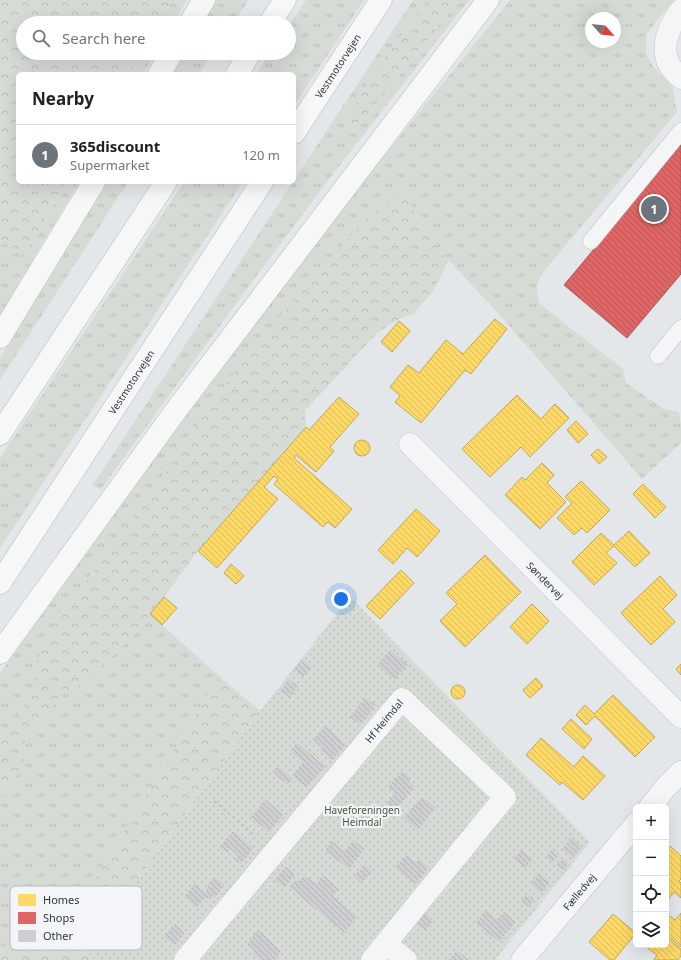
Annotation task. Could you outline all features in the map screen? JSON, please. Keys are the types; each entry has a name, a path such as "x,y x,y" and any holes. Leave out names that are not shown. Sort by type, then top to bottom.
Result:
{"highway":[{"path":"194,16 204,0"},
{"path":"275,16 285,0"},
{"name":"Vestmotorvejen","path":"296,130 381,0"},
{"path":"0,653 180,405 488,0"},
{"path":"160,72 168,60"},
{"path":"238,72 246,60"},
{"path":"0,337 93,184"},
{"path":"0,434 165,184"},
{"name":"Vestmotorvejen","path":"0,583 261,184"}],"street":[{"path":"681,10 669,29 666,40 666,52 669,62 681,78"},
{"name":"Søndervej","path":"410,444 681,717"},
{"name":"Hf Heimdal","path":"185,960 402,699 505,797 379,952 406,960"},
{"path":"652,804 681,772"},
{"name":"Fælledvej","path":"522,960 633,828"}],"lane":[{"path":"591,242 681,131"},
{"path":"658,356 681,328"}],"path":[{"path":"214,801 275,852"}],"green space":[{"path":"0,0 172,0 163,16 16,16 16,60 138,60 130,72 16,72 16,184 65,184 23,257 0,239"},
{"path":"172,0 187,0 177,16 163,16"},
{"path":"215,0 249,0 238,16 205,16"},
{"path":"306,0 364,0 296,103 296,72 257,72 265,60 296,60 295,16"},
{"path":"413,0 427,0 380,64 348,116 350,126 364,120 459,0 469,0 336,170 243,294 101,489 92,486 291,184 296,184 296,177"},
{"path":"427,0 459,0 364,120 350,126 348,116 380,64"},
{"path":"510,0 674,0 647,33 646,53 652,65 673,88 677,112 545,270 537,286 537,294 540,304 623,369 626,383 664,409 679,412 681,443 642,479 499,314 440,251 402,192 324,264 231,376 138,512 53,625 37,684 6,735 0,738 0,673 172,435 371,172"},
{"path":"138,60 152,60 144,72 130,72"},
{"path":"179,60 208,60 200,72 172,72"},
{"path":"65,184 78,184 0,315 0,239 23,257"},
{"path":"105,184 127,184 0,380 0,358"},
{"path":"183,184 242,184 0,548 0,458"},
{"path":"402,192 440,251 449,260 432,293 413,314 403,317 378,332 305,411 306,427 198,551 135,634 82,684 61,695 25,740 24,764 0,801 0,738 6,735 37,684 32,671 53,625 138,512 231,376 324,264 370,215"},
{"name":"Haveforeningen Heimdal","path":"350,597 590,842 495,960 95,960 87,950 142,950 142,886 133,886 260,711"},
{"path":"150,614 219,676 91,886 10,886 10,938 0,955 0,801 23,764 25,740 61,695 82,684 135,634"},
{"path":"219,676 260,711 133,886 91,886"},
{"path":"10,938 10,950 87,950 95,960 0,960 0,955"}],"building: Homes":[{"path":"495,319 507,329 471,374 465,370 421,423 395,402 400,396 390,387 408,365 419,373 446,340 463,354"},
{"path":"399,321 410,331 392,352 381,342"},
{"path":"517,395 541,419 555,404 569,418 530,457 521,447 490,477 462,449"},
{"path":"339,397 359,414 330,447 334,451 316,472 296,455 294,458 352,509 335,528 328,522 323,527 274,484 278,479 274,476 264,487 278,499 217,568 198,551 306,427 309,430"},
{"path":"576,421 588,434 578,443 567,430"},
{"path":"362,440 368,442 370,448 368,454 362,456 356,454 354,448 356,442"},
{"path":"598,449 607,457 599,464 591,455"},
{"path":"542,463 554,475 547,483 566,502 540,529 505,495 522,477 525,480"},
{"path":"581,481 610,510 587,533 582,528 574,535 557,518 572,503 565,497"},
{"path":"643,484 666,507 655,518 633,494"},
{"path":"416,509 440,531 417,557 407,548 393,564 378,550"},
{"path":"629,531 650,553 635,567 614,546 606,553 617,563 594,585 572,562 601,533 614,545"},
{"path":"485,555 521,592 465,647 440,621 457,604 446,593"},
{"path":"231,564 244,576 236,584 224,573"},
{"path":"401,570 414,583 380,619 366,606"},
{"path":"660,576 677,595 663,609 675,622 651,645 621,613"},
{"path":"164,597 177,608 162,625 150,614"},
{"path":"532,604 549,621 527,644 510,627"},
{"path":"681,664 681,675 676,669"},
{"path":"536,678 543,686 530,698 523,690"},
{"path":"455,685 461,685 465,689 465,695 461,699 455,699 451,695 451,689"},
{"path":"613,695 655,737 635,757 595,716 586,725 576,715 585,705 594,714"},
{"path":"571,719 592,739 584,749 562,729"},
{"path":"541,738 574,767 583,756 605,776 583,800 562,782 560,785 526,755"},
{"path":"670,846 681,856 681,879 679,881 681,883 681,898 674,892 669,898"},
{"path":"681,913 681,947 669,937 669,915 675,920"},
{"path":"613,914 633,931 633,937 614,960 610,960 589,942"},
{"path":"669,939 681,949 681,956 678,960 654,960 657,955 648,948 669,948"}],"building: Shops":[{"path":"681,145 681,274 627,338 564,285"}],"building: Other":[{"path":"390,650 408,665 395,680 377,665"},
{"path":"302,659 312,667 303,677 294,669"},
{"path":"288,679 298,686 290,698 280,691"},
{"path":"365,697 376,705 360,725 350,717"},
{"path":"325,726 346,744 332,760 320,750 322,748 313,740"},
{"path":"297,743 325,766 306,788 292,776 303,762 290,751"},
{"path":"278,766 293,779 288,785 272,772"},
{"path":"402,771 411,779 409,782 415,787 395,810 387,803 395,793 388,787"},
{"path":"422,797 436,808 418,830 404,818"},
{"path":"265,799 283,814 269,832 251,817"},
{"path":"233,831 254,848 241,864 235,860 238,856 230,849 227,853 219,847"},
{"path":"571,837 582,847 573,858 562,849"},
{"path":"353,840 365,849 349,869 325,851 332,841 345,851"},
{"path":"521,850 533,859 525,868 514,858"},
{"path":"551,850 558,856 553,862 546,857"},
{"path":"407,855 416,863 419,859 429,868 415,884 395,868"},
{"path":"563,858 569,864 563,870 557,865"},
{"path":"365,865 372,872 361,883 354,876"},
{"path":"286,866 295,874 284,888 274,880"},
{"path":"540,873 550,882 541,893 530,883"},
{"path":"304,875 316,884 323,875 339,889 333,896 357,917 344,933 289,887 295,880 298,883"},
{"path":"215,877 225,885 215,898 213,896 203,900 197,907 184,897 194,884 206,893 206,888"},
{"path":"527,894 534,899 529,907 521,901"},
{"path":"486,910 497,919 504,912 516,922 499,942 476,923"},
{"path":"425,913 434,920 425,931 416,924"},
{"path":"174,924 185,933 175,946 164,937"},
{"path":"258,930 282,951 275,960 260,960 253,954 255,951 247,944"},
{"path":"457,950 469,960 449,960"}],"place":[{"name":"365discount","path":"654,209"}]}
